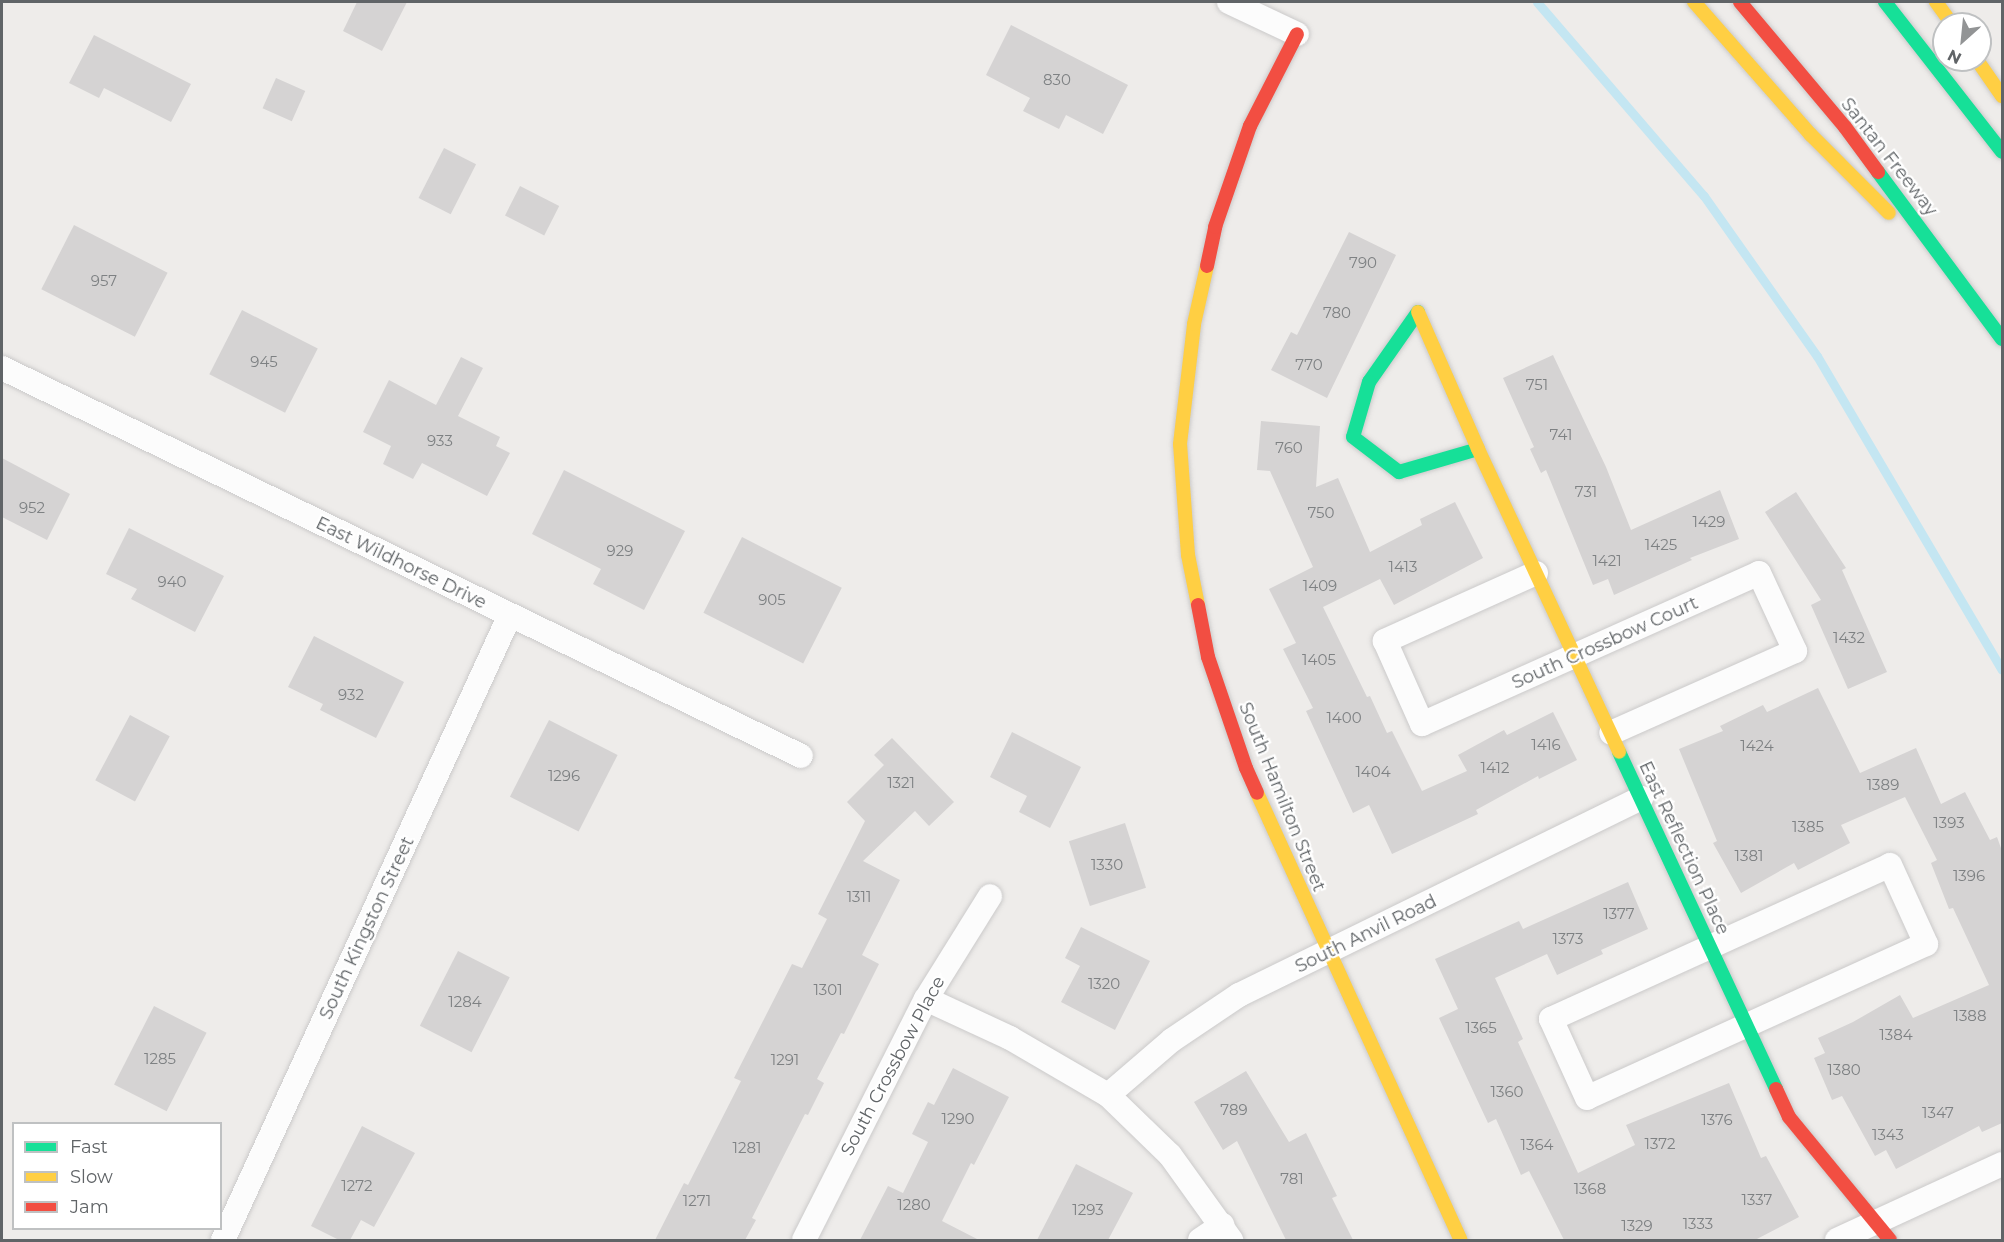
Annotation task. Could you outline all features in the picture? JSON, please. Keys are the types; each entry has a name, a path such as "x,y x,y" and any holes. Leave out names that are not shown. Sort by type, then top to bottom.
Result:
{"main road":[{"path":"1694,2 1811,135 1971,294"},
{"name":"Santan Freeway","path":"1740,2 1845,127 1971,294 2002,339"},
{"path":"1885,2 2002,152"},
{"name":"South Hamilton Street","path":"1297,34 1250,126 1215,227 1194,324 1180,444 1188,555 1208,657 1246,768 1328,953 1461,1240"},
{"path":"1985,72 2002,96"},
{"name":"East Reflection Place","path":"1478,449 1399,472 1353,437 1369,382 1417,310 1478,449 1790,1117 1883,1232"}],"street":[{"path":"1229,2 1297,34"},
{"name":"East Wildhorse Drive","path":"2,368 801,756"},
{"name":"South Crossbow Court","path":"1536,573 1384,641 1422,724 1759,573 1795,651 1611,734"},
{"name":"South Kingston Street","path":"223,1240 510,615"},
{"name":"South Anvil Road","path":"1108,1095 1172,1040 1239,995 1641,798"},
{"path":"1890,865 1926,944 1747,1026 1587,1098 1551,1019 1890,865"},
{"name":"South Crossbow Place","path":"804,1240 926,999 990,896"},
{"path":"926,999 1010,1038 1108,1095 1170,1155 1227,1233 1200,1240"},
{"path":"1838,1240 1883,1232 2002,1164"}],"building":[{"path":"357,2 407,2 382,51 343,31"},
{"path":"1011,25 1128,85 1103,134 1066,115 1059,129 1023,111 1030,98 986,75"},
{"path":"94,35 191,84 171,122 104,88 99,98 69,83"},
{"path":"276,78 305,91 292,121 263,108"},
{"path":"444,148 476,164 451,214 419,198"},
{"path":"520,186 559,206 544,235 505,215"},
{"path":"74,225 168,273 135,337 41,289"},
{"path":"1349,232 1396,255 1327,398 1271,370 1291,332 1297,335"},
{"path":"242,310 318,349 285,413 209,374"},
{"path":"1553,355 1606,467 1631,530 1720,490 1739,539 1690,558 1692,560 1614,595 1608,579 1593,585 1546,470 1541,473 1530,449 1534,447 1503,378"},
{"path":"461,357 483,368 458,416 500,437 496,446 510,453 487,496 422,463 413,479 383,464 391,446 363,432 389,380 436,405"},
{"path":"1261,421 1320,426 1316,487 1338,478 1370,552 1422,525 1420,519 1455,502 1483,558 1394,605 1380,579 1323,607 1367,697 1370,696 1387,733 1392,731 1422,791 1467,771 1458,755 1504,730 1507,735 1553,712 1577,760 1539,779 1538,776 1476,810 1478,814 1392,854 1369,805 1353,813 1306,711 1313,708 1283,649 1296,643 1269,589 1313,567 1270,471 1257,470"},
{"path":"2,458 70,494 47,540 2,517"},
{"path":"564,470 685,531 644,610 593,584 601,569 532,534"},
{"path":"1796,492 1846,568 1842,570 1887,672 1848,689 1811,605 1821,600 1765,512"},
{"path":"129,528 224,576 195,632 131,599 137,589 106,574"},
{"path":"742,537 842,588 803,664 703,613"},
{"path":"314,636 404,682 376,738 320,710 323,704 288,687"},
{"path":"1818,688 1860,773 1916,748 1941,804 1965,792 1990,840 1997,837 2002,851 2002,1123 1982,1132 1979,1126 1896,1169 1886,1150 1875,1156 1842,1096 1832,1100 1814,1058 1825,1053 1818,1038 1853,1022 1900,995 1913,1018 1989,985 1953,908 1949,909 1931,863 1937,860 1905,797 1841,825 1850,843 1798,870 1794,863 1741,893 1713,843 1717,841 1679,749 1723,731 1720,726 1763,705 1767,712"},
{"path":"130,715 170,736 135,801 95,780"},
{"path":"549,720 618,755 579,832 510,797"},
{"path":"1012,732 1081,767 1050,828 1019,812 1027,796 990,777"},
{"path":"892,738 954,802 929,826 915,811 863,861 900,880 862,955 879,964 844,1034 841,1033 817,1079 824,1083 808,1115 805,1114 752,1218 756,1220 745,1240 655,1240 684,1183 688,1185 741,1081 734,1078 792,964 802,968 827,919 818,914 865,821 847,802 884,765 874,755"},
{"path":"1125,823 1146,888 1090,906 1069,841"},
{"path":"1628,882 1648,929 1601,950 1603,954 1557,975 1547,954 1495,978 1523,1039 1518,1042 1578,1173 1635,1145 1626,1125 1729,1083 1761,1158 1766,1156 1799,1217 1755,1240 1564,1240 1529,1171 1521,1175 1496,1119 1488,1123 1439,1018 1458,1009 1435,959 1519,921 1523,929"},
{"path":"1081,927 1150,961 1115,1030 1061,1002 1080,966 1065,958"},
{"path":"458,951 510,977 472,1052 420,1026"},
{"path":"154,1006 207,1033 167,1111 114,1084"},
{"path":"953,1068 1009,1097 974,1165 971,1163 942,1221 979,1240 860,1240 888,1186 903,1193 928,1142 912,1134 928,1102 934,1105"},
{"path":"1246,1071 1289,1142 1306,1133 1337,1196 1332,1198 1353,1240 1286,1240 1237,1141 1223,1150 1194,1102"},
{"path":"362,1126 415,1153 374,1227 361,1220 350,1240 339,1240 311,1226"},
{"path":"1076,1164 1133,1193 1108,1240 1037,1240"}],"waterway":[{"path":"1537,2 1704,196 1817,356 2002,670"}],"traffic: fast":[{"path":"1885,2 2002,152"},
{"path":"1878,172 2002,339"},
{"path":"1418,312 1369,382 1353,437 1399,472 1478,449"},
{"path":"1619,752 1776,1089"}],"traffic: slow":[{"path":"1694,2 1811,135 1889,213"},
{"path":"1936,2 1943,12"},
{"path":"1985,72 2002,96"},
{"path":"1198,605 1188,555 1180,444 1194,324 1207,266"},
{"path":"1418,312 1478,449 1619,752"},
{"path":"1257,793 1461,1240"}],"traffic: jam":[{"path":"1740,2 1845,127 1878,172"},
{"path":"1207,266 1215,227 1250,126 1297,34"},
{"path":"1198,605 1208,657 1246,768 1257,793"},
{"path":"1776,1089 1789,1117 1890,1240"}]}
